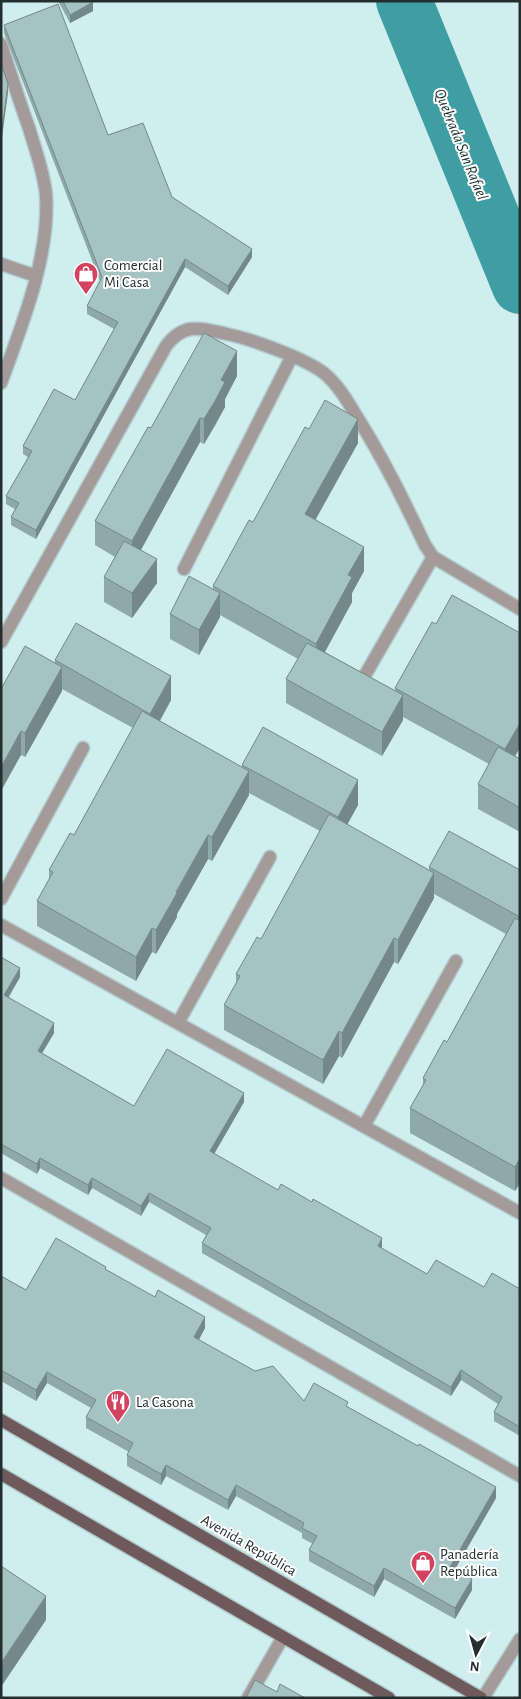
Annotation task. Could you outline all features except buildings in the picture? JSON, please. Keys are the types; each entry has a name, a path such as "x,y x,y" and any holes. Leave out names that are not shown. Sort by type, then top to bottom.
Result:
{"main road":[{"name":"Avenida República","path":"1,1420 482,1698"},
{"path":"1,1474 389,1698"}],"street":[{"path":"1,44 37,153 46,192 44,238 36,276 19,334 1,383"},
{"path":"1,264 36,276"},
{"path":"1,642 166,346 172,338 189,328 204,328 239,336 292,356 324,373 339,388 375,446 425,545 433,557 520,609"},
{"path":"184,569 292,356"},
{"path":"364,677 433,557"},
{"path":"1,899 82,748"},
{"path":"178,1023 270,857"},
{"path":"1,925 520,1213"},
{"path":"364,1126 456,961"},
{"path":"1,1178 520,1476"},
{"path":"248,1698 283,1637"},
{"path":"482,1698 520,1639"}],"waterway":[{"name":"Quebrada San Rafael","path":"404,1 520,286"}],"place":[{"name":"Comercial Mi Casa","path":"86,295"},
{"name":"La Casona","path":"118,1423"},
{"name":"Panadería República","path":"423,1584"}]}
